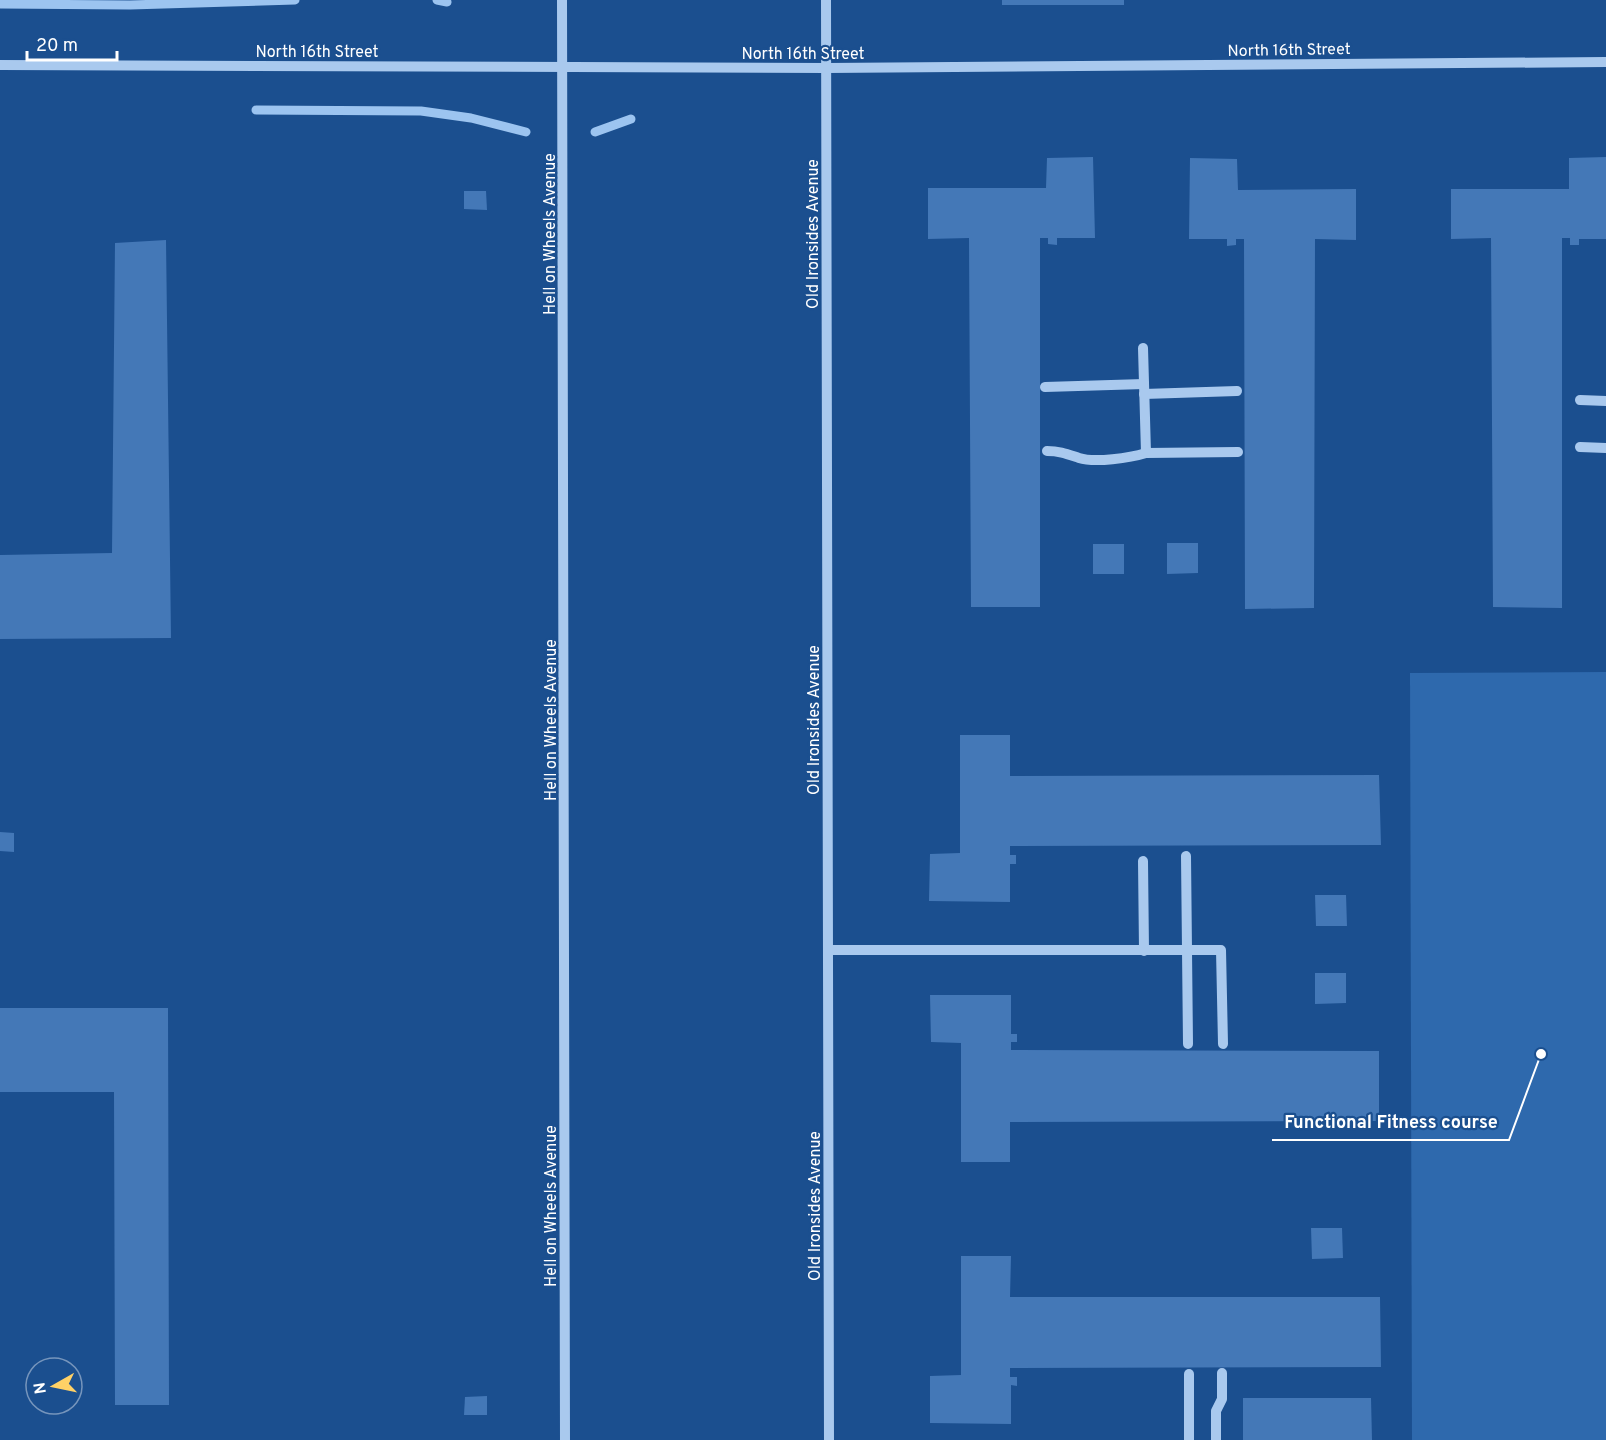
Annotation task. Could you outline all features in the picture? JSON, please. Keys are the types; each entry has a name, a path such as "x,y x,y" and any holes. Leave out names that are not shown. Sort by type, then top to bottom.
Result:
{"street":[{"name":"Hell on Wheels Avenue","path":"562,0 565,1440"},
{"name":"Old Ironsides Avenue","path":"826,0 829,1440"},
{"name":"North 16th Street","path":"0,65 826,68 1606,62"},
{"path":"1143,348 1146,453"},
{"path":"1045,387 1238,392"},
{"path":"1580,400 1606,400"},
{"path":"1580,447 1606,448"},
{"path":"1047,452 1064,451 1081,459 1132,458 1146,453 1238,452"},
{"path":"1186,856 1188,1044"},
{"path":"1143,861 1144,951"},
{"path":"828,950 1103,952 1221,950 1223,1044"},
{"path":"1216,1440 1216,1411 1222,1399 1222,1373"},
{"path":"1189,1374 1189,1440"}],"shaded area":[{"path":"1606,672 1606,1440 1412,1440 1410,673"}],"building":[{"path":"1002,0 1124,0 1124,5 1002,5"},
{"path":"1093,157 1095,238 1057,238 1057,245 1048,244 1048,238 1040,238 1040,607 971,607 969,238 928,239 928,188 1046,188 1047,158"},
{"path":"1606,157 1606,239 1579,239 1579,245 1570,245 1570,238 1562,238 1562,608 1493,607 1491,238 1451,239 1451,189 1569,189 1569,158"},
{"path":"1190,158 1237,159 1238,190 1356,189 1356,240 1315,239 1314,608 1245,609 1244,239 1236,239 1236,245 1227,246 1227,239 1189,239"},
{"path":"464,191 486,191 487,210 464,209"},
{"path":"166,240 171,638 0,639 0,555 112,553 115,243"},
{"path":"1167,543 1198,543 1198,573 1167,574"},
{"path":"1093,544 1124,544 1124,574 1093,574"},
{"path":"960,735 1010,735 1010,776 1379,775 1381,845 1010,846 1010,855 1016,855 1016,864 1010,864 1010,902 929,901 930,854 960,853"},
{"path":"0,832 14,833 14,852 0,851"},
{"path":"1315,895 1346,895 1347,926 1316,926"},
{"path":"1315,973 1346,973 1346,1003 1315,1004"},
{"path":"930,995 1011,995 1011,1034 1017,1034 1017,1042 1011,1042 1011,1050 1379,1051 1379,1121 1010,1122 1010,1162 961,1162 961,1043 931,1042"},
{"path":"0,1008 168,1008 169,1405 115,1405 114,1092 0,1092"},
{"path":"1311,1228 1342,1228 1343,1258 1312,1259"},
{"path":"961,1256 1011,1256 1010,1297 1380,1297 1381,1367 1010,1368 1010,1377 1017,1377 1017,1386 1011,1385 1011,1424 930,1423 930,1376 961,1375"},
{"path":"487,1396 487,1415 464,1415 465,1397"},
{"path":"1243,1398 1371,1398 1372,1440 1243,1440"}],"waterway":[{"path":"0,4 130,5 295,0"},
{"path":"437,0 447,2"},
{"path":"256,110 421,111 471,118 526,132"},
{"path":"595,132 631,119"}],"place":[{"name":"Functional Fitness course","path":"1541,1054"}]}
